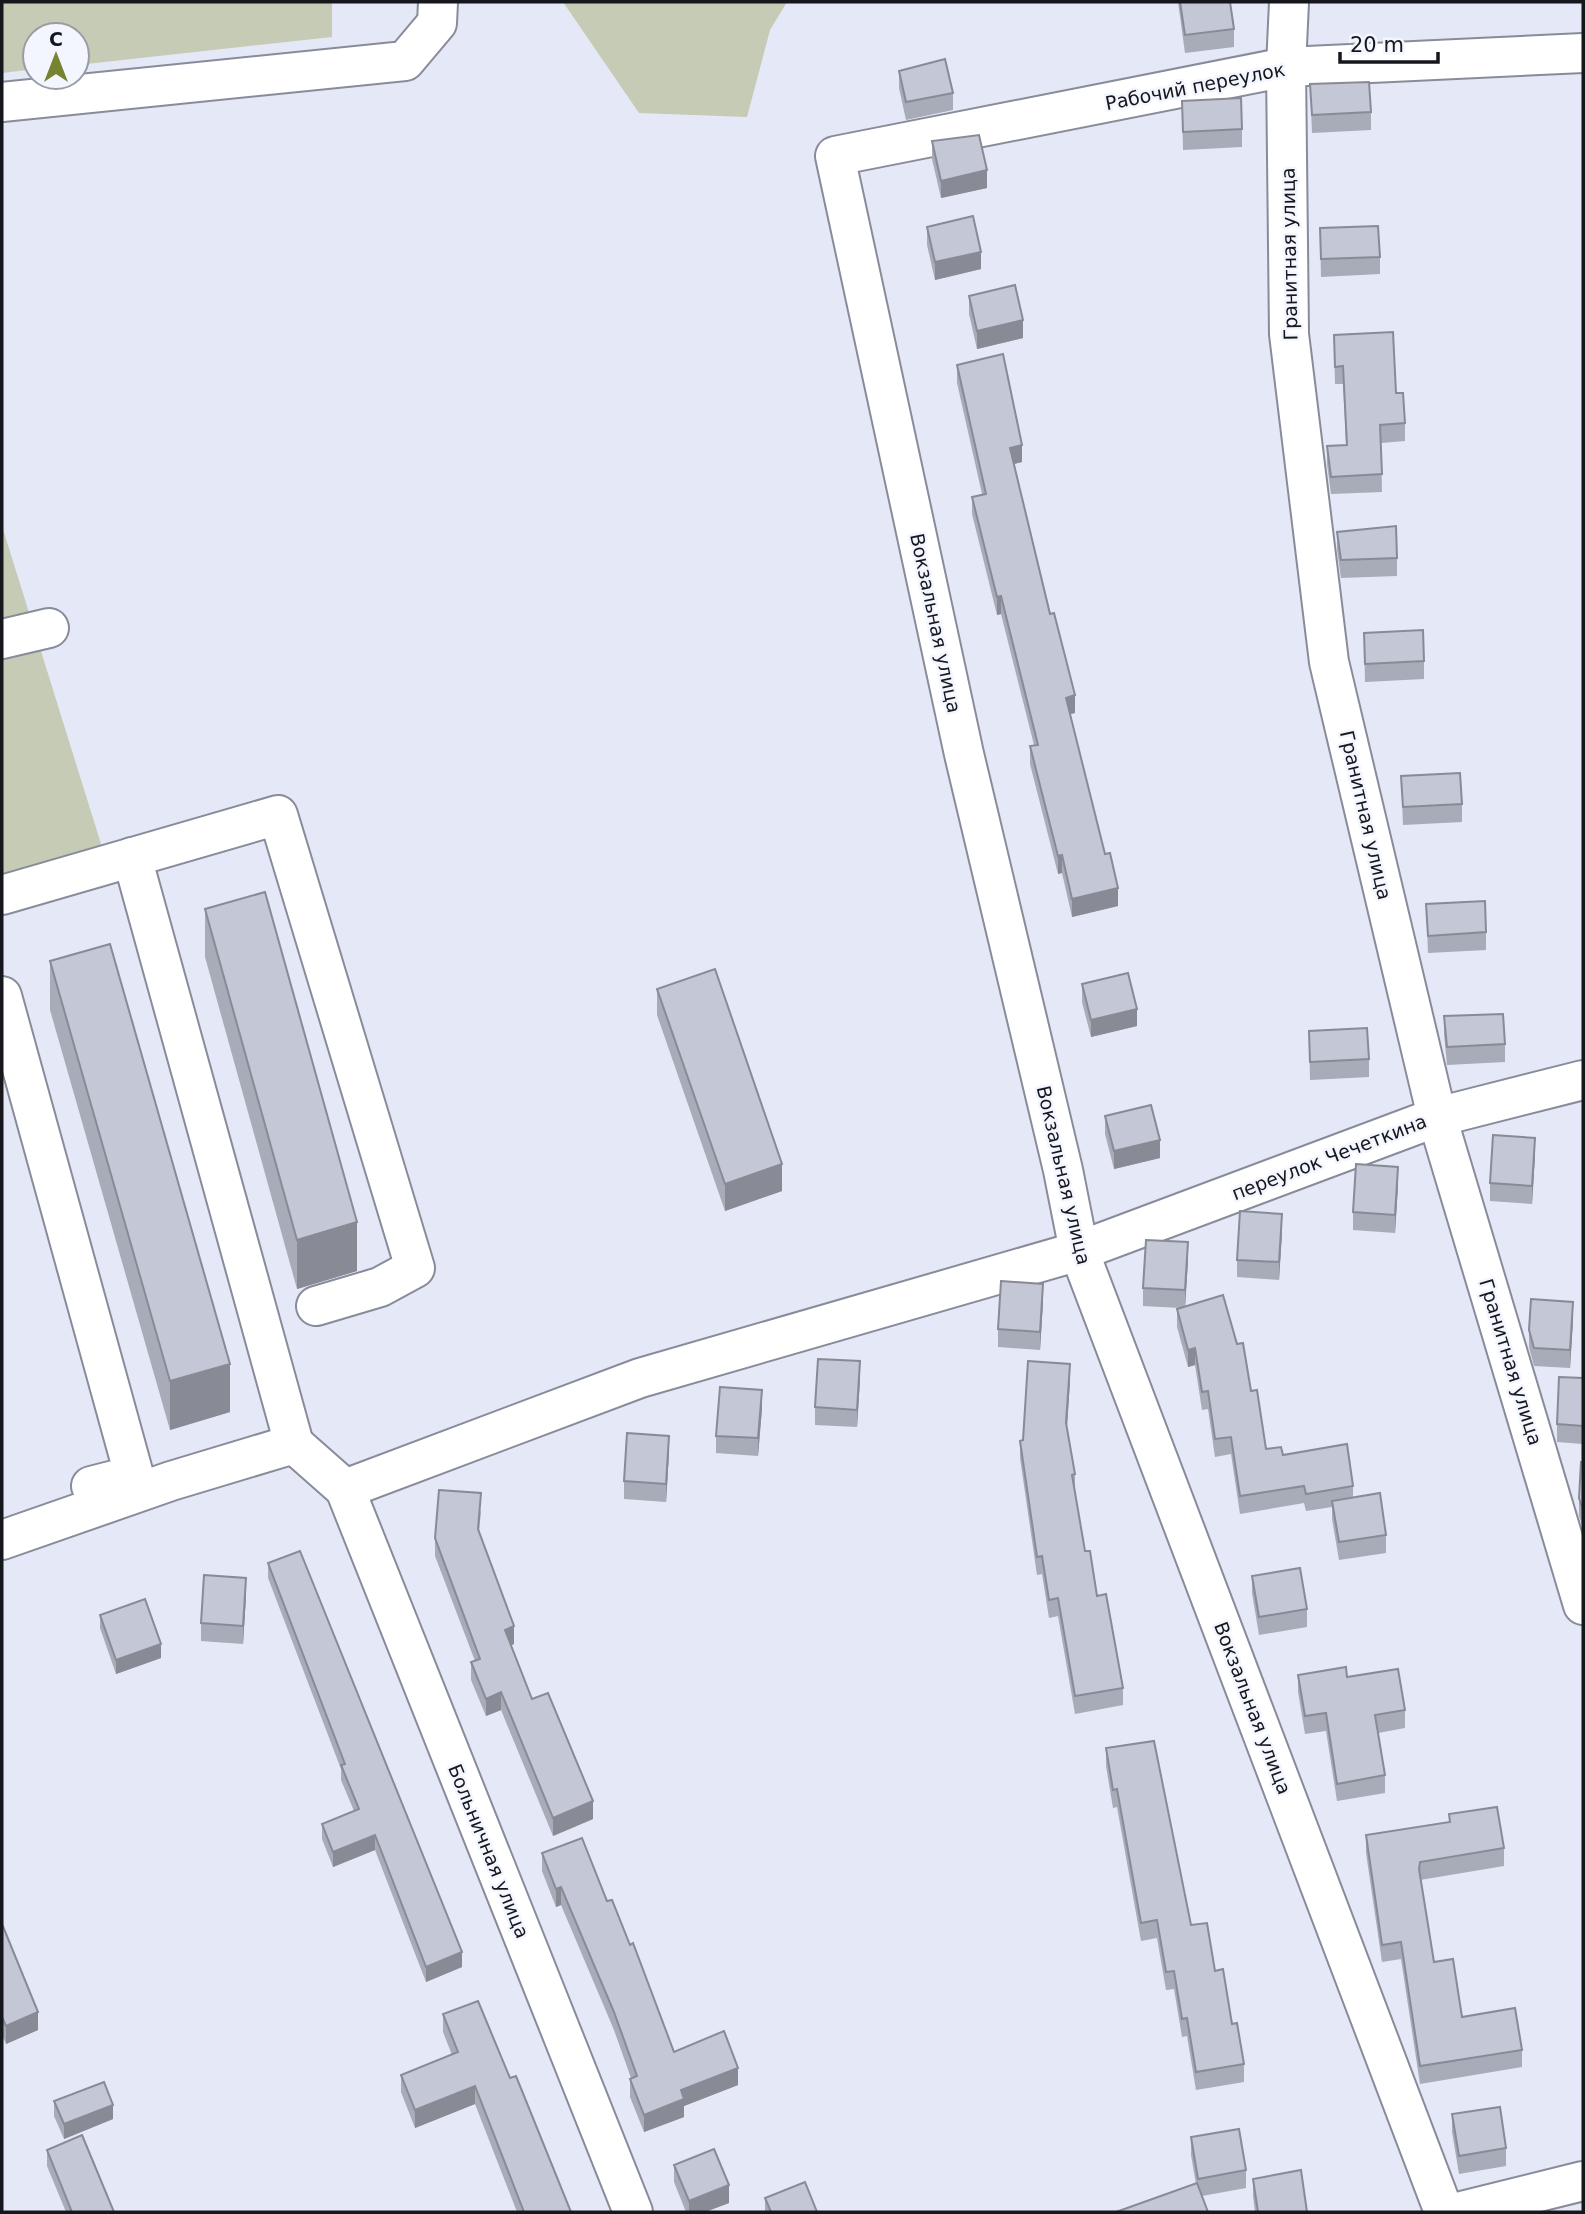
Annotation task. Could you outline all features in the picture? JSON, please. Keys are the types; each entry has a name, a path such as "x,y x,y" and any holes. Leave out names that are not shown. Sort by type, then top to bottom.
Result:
{"street":[{"path":"2,102 405,61 437,23 438,2"},
{"name":"Гранитная улица","path":"1289,2 1286,67 1289,334 1329,662 1437,1117 1583,1605"},
{"name":"Рабочий переулок","path":"840,178 835,156 1286,67 1583,53"},
{"name":"Вокзальная улица","path":"840,178 964,754 1063,1170 1079,1251 1444,2212"},
{"path":"2,639 49,628"},
{"path":"2,895 278,815 415,1268 380,1287 316,1306"},
{"path":"132,857 294,1444 345,1489"},
{"path":"2,996 134,1475 2,1511"},
{"name":"переулок Чечеткина","path":"345,1489 640,1378 1079,1251 1437,1117 1583,1080"},
{"path":"2,1540 171,1481 294,1444"},
{"name":"Больничная улица","path":"345,1489 633,2212"},
{"path":"1458,2212 1583,2181"}],"green space":[{"path":"2,2 332,2 332,37 91,63 91,21 21,21 21,71 2,73"},
{"path":"563,2 787,2 770,30 747,117 639,113"},
{"path":"2,526 106,860 2,892"}],"building":[{"path":"1180,2 1230,2 1234,29 1185,35"},
{"path":"945,59 953,93 906,102 899,71"},
{"path":"1369,82 1371,112 1312,115 1310,84"},
{"path":"1241,98 1242,129 1183,132 1182,101"},
{"path":"979,135 987,170 941,181 932,141"},
{"path":"973,216 981,252 935,262 927,227"},
{"path":"1378,226 1380,257 1321,259 1320,228"},
{"path":"1015,285 1023,320 977,331 969,296"},
{"path":"1393,332 1396,393 1403,393 1405,423 1380,425 1382,474 1331,477 1327,446 1347,445 1343,366 1335,367 1334,335"},
{"path":"1003,354 1022,445 1010,448 1050,614 1054,613 1075,695 1066,698 1105,854 1110,853 1118,888 1072,899 1062,855 1058,856 1030,746 1038,745 1001,596 997,597 972,497 986,494 957,365"},
{"path":"1396,526 1397,558 1341,560 1337,532"},
{"path":"1423,630 1424,661 1365,664 1364,633"},
{"path":"1460,773 1462,804 1403,807 1401,776"},
{"path":"265,892 357,1222 297,1240 205,909"},
{"path":"1485,901 1486,932 1428,936 1426,904"},
{"path":"110,944 230,1364 170,1381 50,961"},
{"path":"715,969 782,1164 725,1184 657,989"},
{"path":"1128,973 1137,1009 1091,1020 1082,984"},
{"path":"1503,1014 1505,1044 1447,1047 1444,1016"},
{"path":"1367,1028 1369,1059 1310,1062 1309,1031"},
{"path":"1151,1105 1160,1140 1114,1151 1105,1116"},
{"path":"1493,1135 1535,1138 1532,1186 1490,1183"},
{"path":"1356,1164 1398,1167 1395,1215 1353,1212"},
{"path":"1240,1211 1282,1214 1279,1262 1237,1260"},
{"path":"1146,1240 1188,1242 1185,1290 1143,1288"},
{"path":"1001,1281 1043,1284 1040,1332 998,1329"},
{"path":"1223,1295 1237,1344 1243,1343 1251,1391 1257,1390 1266,1449 1281,1447 1283,1455 1347,1444 1353,1486 1306,1494 1304,1486 1240,1496 1231,1437 1215,1439 1208,1391 1202,1392 1195,1348 1188,1350 1177,1309"},
{"path":"1531,1299 1573,1302 1570,1350 1534,1348 1529,1330"},
{"path":"818,1359 860,1361 857,1410 815,1407"},
{"path":"1028,1361 1070,1364 1066,1423 1075,1474 1072,1475 1085,1551 1090,1551 1097,1596 1106,1594 1123,1688 1075,1696 1058,1598 1049,1600 1042,1556 1037,1557 1020,1441 1023,1440"},
{"path":"1559,1377 1583,1378 1583,1426 1557,1424"},
{"path":"720,1387 762,1390 758,1438 716,1436"},
{"path":"627,1433 669,1436 666,1484 624,1481"},
{"path":"1583,1462 1583,1510 1579,1498"},
{"path":"439,1490 481,1493 478,1529 514,1626 505,1630 532,1699 548,1693 593,1801 553,1818 501,1692 486,1699 471,1662 480,1659 435,1538"},
{"path":"1380,1493 1386,1535 1339,1542 1332,1501"},
{"path":"300,1551 462,1952 426,1967 375,1835 333,1852 322,1824 359,1809 341,1765 345,1764 268,1563"},
{"path":"1300,1568 1307,1609 1259,1617 1252,1576"},
{"path":"204,1575 246,1578 243,1626 201,1623"},
{"path":"145,1599 161,1644 116,1660 100,1615"},
{"path":"1346,1667 1347,1677 1398,1669 1405,1710 1375,1715 1385,1775 1337,1784 1326,1713 1305,1716 1298,1675"},
{"path":"1154,1741 1191,1925 1207,1923 1215,1971 1223,1969 1232,2024 1237,2023 1244,2064 1196,2072 1187,2018 1182,2019 1174,1971 1166,1972 1157,1920 1141,1923 1117,1789 1113,1790 1106,1748"},
{"path":"1497,1807 1504,1848 1420,1862 1419,1869 1434,1962 1453,1959 1462,2017 1515,2008 1522,2050 1420,2066 1401,1942 1382,1945 1366,1835 1450,1822 1449,1814"},
{"path":"582,1838 607,1901 612,1900 630,1945 633,1943 674,2052 724,2031 738,2068 681,2090 684,2099 644,2115 630,2079 637,2076 614,2012 561,1887 556,1889 542,1853"},
{"path":"2,1924 38,2012 6,2026 2,2017"},
{"path":"478,2001 510,2078 516,2076 571,2212 524,2212 475,2086 415,2110 401,2075 458,2052 443,2014"},
{"path":"104,2082 113,2105 64,2124 54,2101"},
{"path":"1500,2107 1506,2148 1459,2156 1452,2114"},
{"path":"1239,2129 1246,2170 1198,2179 1191,2137"},
{"path":"82,2135 114,2212 72,2212 47,2150"},
{"path":"714,2149 729,2185 689,2201 674,2165"},
{"path":"1301,2170 1307,2212 1258,2212 1253,2179"},
{"path":"805,2182 817,2212 771,2212 765,2198"},
{"path":"1197,2183 1208,2212 1116,2212"}]}
